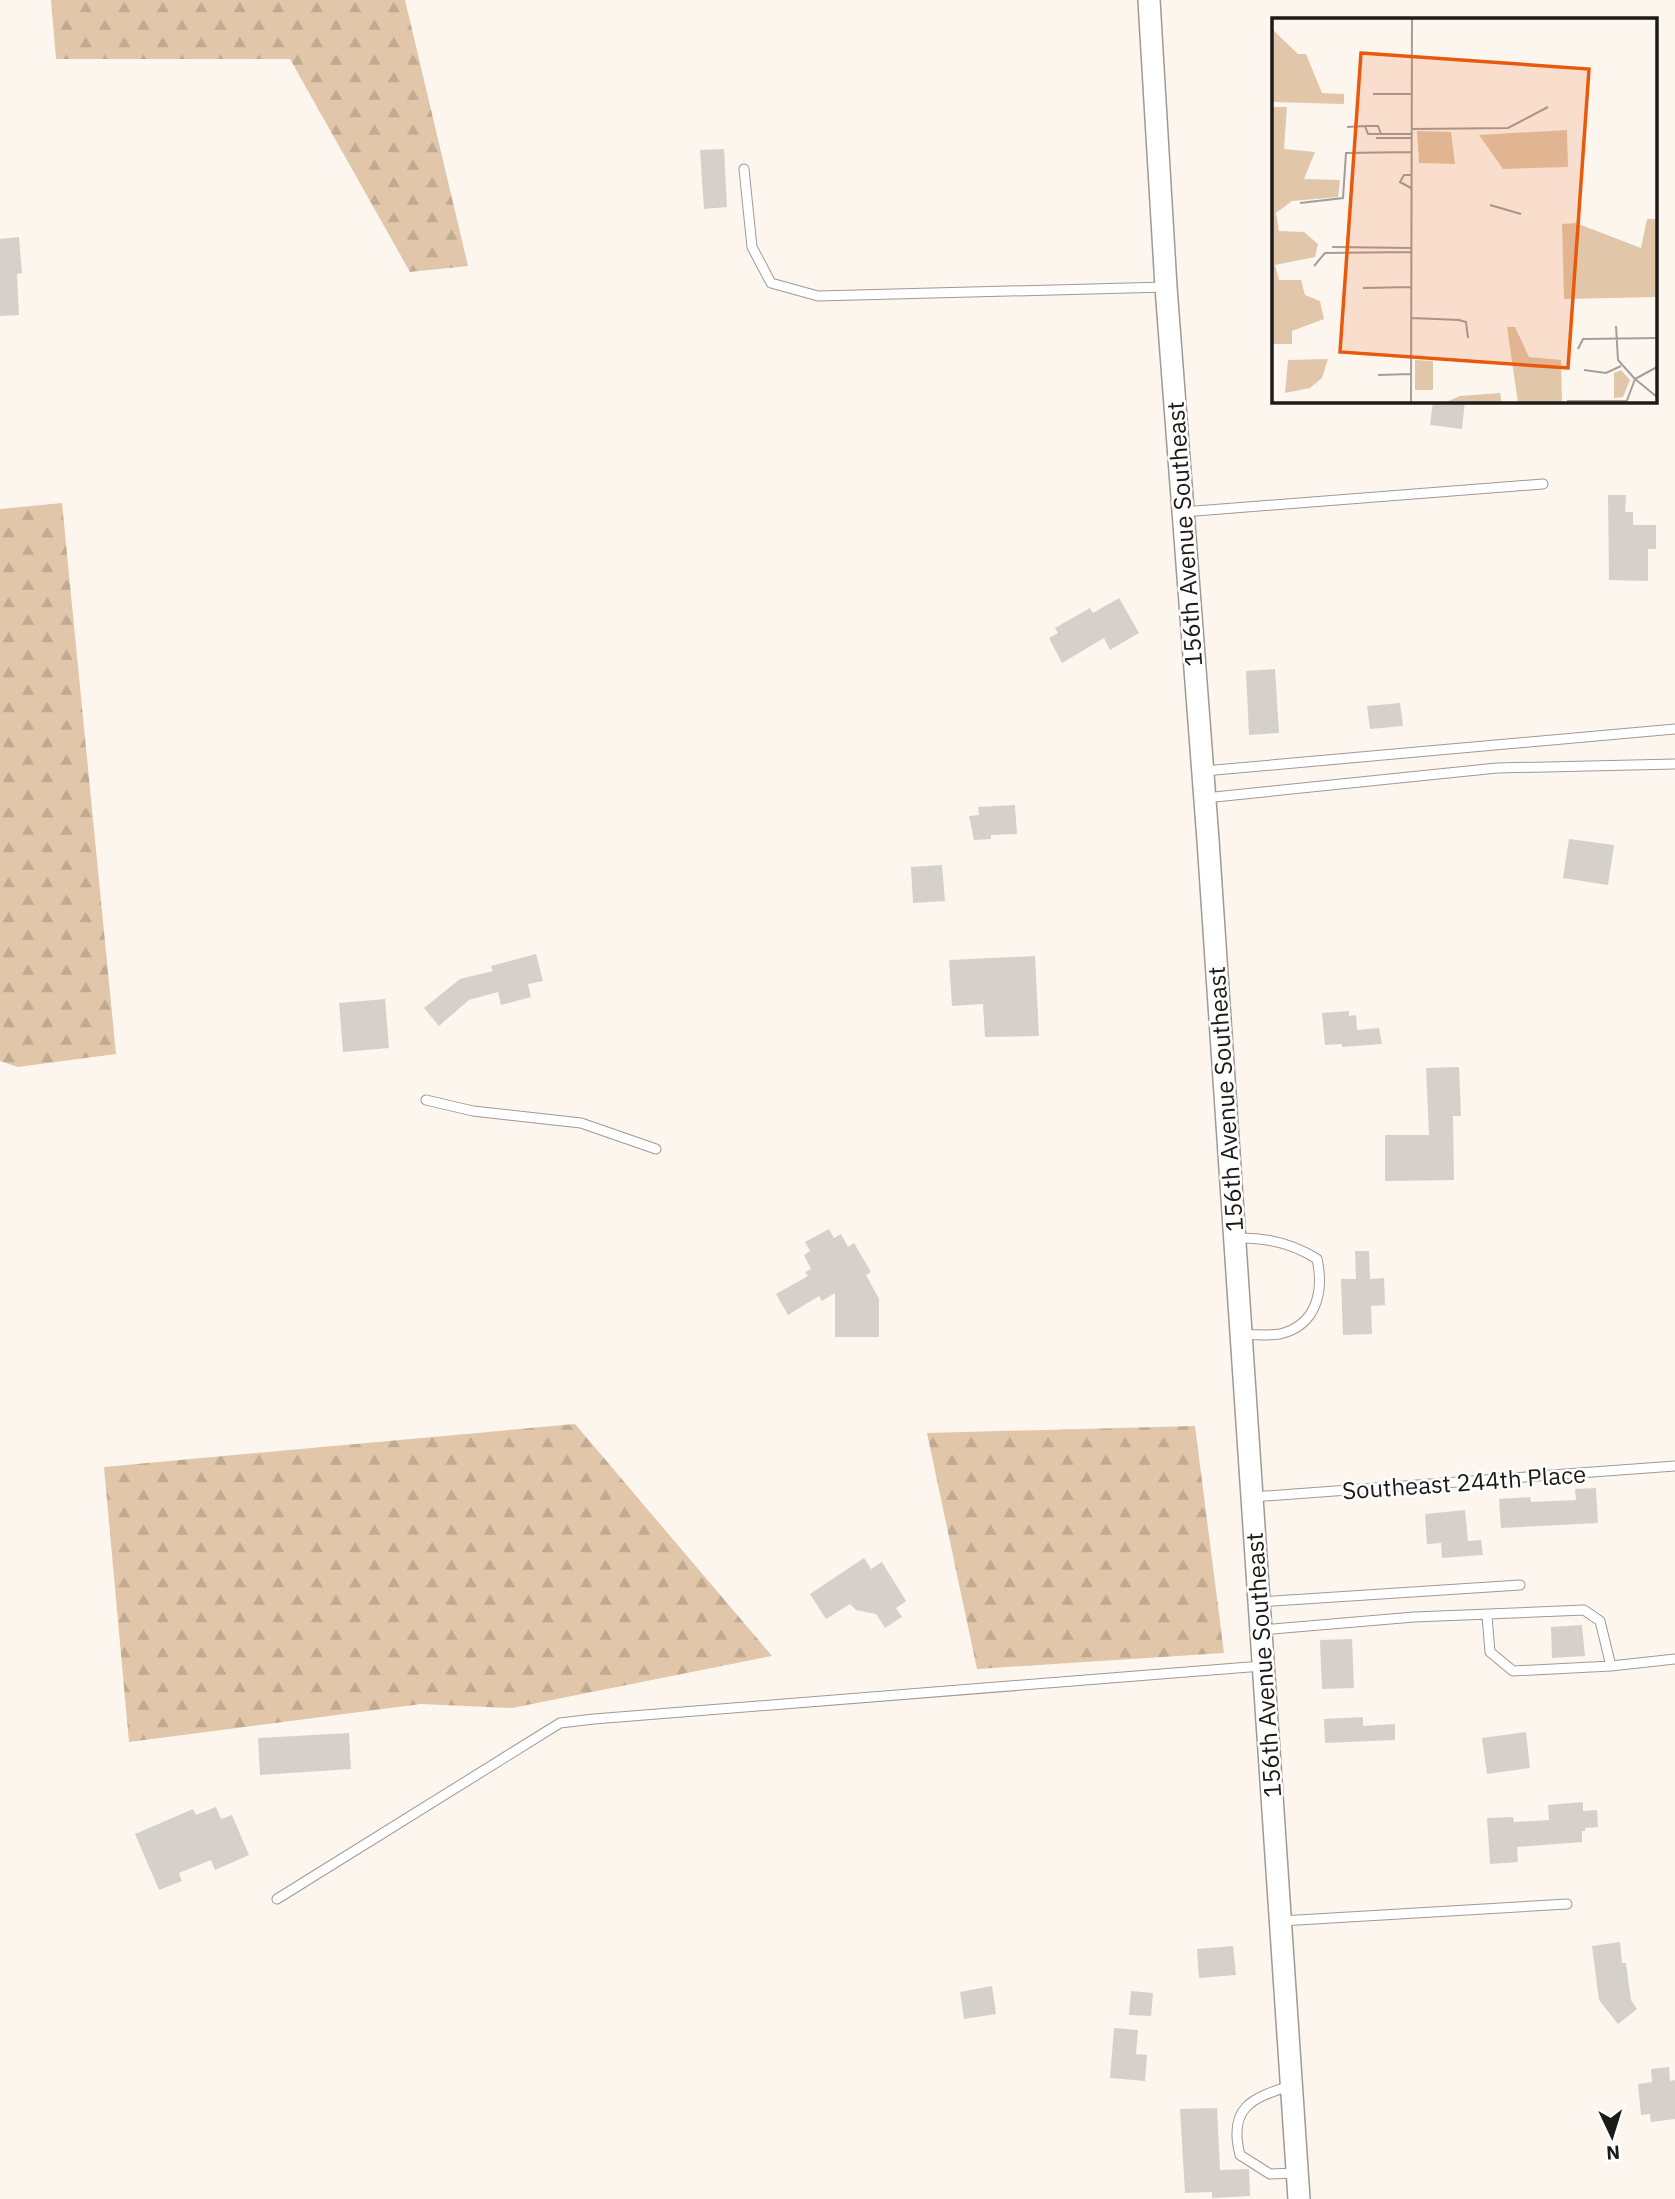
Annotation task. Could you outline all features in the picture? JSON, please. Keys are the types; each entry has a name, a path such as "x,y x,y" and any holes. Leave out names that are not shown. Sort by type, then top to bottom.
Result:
{"street":[{"name":"156th Avenue Southeast","path":"1149,0 1181,512 1205,797 1299,2199"}],"lane":[{"path":"744,169 752,247 771,283 818,296 1166,287"},
{"path":"1181,512 1543,484"},
{"path":"1202,771 1675,729"},
{"path":"1205,797 1497,768 1675,764"},
{"path":"426,1100 473,1111 581,1123 656,1149"},
{"path":"1235,1238 1256,1237 1304,1251 1317,1259 1321,1275 1320,1295 1311,1315 1296,1328 1279,1334 1241,1335"},
{"name":"Southeast 244th Place","path":"1252,1497 1675,1466"},
{"path":"1259,1602 1520,1585"},
{"path":"1261,1630 1414,1617 1584,1610 1600,1621 1611,1666"},
{"path":"1487,1616 1490,1652 1513,1671 1611,1666 1675,1658"},
{"path":"277,1899 560,1723 1264,1666"},
{"path":"1281,1921 1567,1904"},
{"path":"1292,2086 1264,2094 1251,2101 1238,2124 1237,2141 1240,2155 1270,2174 1297,2173"}],"green space":[{"path":"51,0 405,0 468,266 410,272 290,59 56,59"},
{"path":"62,503 116,1054 18,1067 0,1061 0,509"},
{"path":"575,1424 772,1656 512,1708 421,1704 129,1742 104,1467"},
{"path":"1195,1426 1224,1653 977,1669 927,1433"}],"building":[{"path":"724,149 727,207 704,209 700,150"},
{"path":"19,237 22,273 17,274 19,315 0,316 0,239"},
{"path":"1433,402 1465,402 1462,429 1430,425"},
{"path":"1608,495 1626,495 1625,512 1633,512 1633,525 1656,525 1656,549 1648,549 1648,581 1609,580"},
{"path":"1119,598 1139,633 1110,650 1104,638 1062,663 1049,638 1058,633 1055,628 1090,608 1093,613"},
{"path":"1275,669 1279,733 1249,735 1246,671"},
{"path":"1400,703 1403,726 1370,729 1367,706"},
{"path":"1015,805 1017,834 991,835 991,839 974,840 969,816 979,815 978,807"},
{"path":"1569,839 1614,845 1608,885 1563,878"},
{"path":"942,865 945,901 913,903 911,867"},
{"path":"536,954 543,981 528,984 531,997 501,1005 498,992 469,1000 439,1026 424,1008 460,979 493,971 491,966"},
{"path":"1035,956 1039,1036 985,1037 983,1004 952,1006 949,960"},
{"path":"385,999 389,1048 343,1052 339,1003"},
{"path":"1349,1011 1349,1016 1356,1015 1357,1030 1379,1028 1382,1044 1342,1047 1342,1044 1325,1045 1322,1013"},
{"path":"1459,1067 1461,1116 1453,1116 1454,1180 1385,1181 1385,1135 1429,1135 1426,1068"},
{"path":"829,1229 834,1238 841,1234 848,1247 854,1243 871,1272 866,1275 879,1299 879,1337 835,1337 835,1293 822,1301 819,1296 788,1315 776,1294 808,1276 805,1272 811,1269 804,1255 810,1251 805,1242"},
{"path":"1355,1251 1369,1251 1370,1279 1384,1278 1385,1305 1371,1306 1372,1334 1343,1335 1341,1279 1356,1279"},
{"path":"1596,1488 1598,1523 1501,1528 1499,1499 1530,1497 1531,1502 1576,1500 1575,1489"},
{"path":"1465,1510 1468,1541 1481,1540 1483,1555 1442,1558 1441,1543 1427,1544 1425,1514"},
{"path":"864,1558 871,1569 882,1562 906,1601 896,1608 902,1617 885,1628 876,1614 856,1610 850,1604 826,1619 810,1594"},
{"path":"1582,1625 1585,1656 1552,1658 1551,1627"},
{"path":"1352,1639 1354,1688 1322,1689 1320,1640"},
{"path":"1363,1717 1363,1726 1395,1724 1395,1740 1325,1743 1324,1719"},
{"path":"1526,1732 1530,1768 1487,1774 1482,1738"},
{"path":"349,1733 351,1769 260,1775 258,1738"},
{"path":"1583,1802 1583,1811 1597,1810 1598,1827 1585,1828 1585,1831 1582,1831 1582,1842 1517,1847 1518,1862 1490,1864 1487,1818 1513,1817 1514,1822 1549,1820 1548,1805"},
{"path":"216,1807 221,1819 232,1815 249,1855 215,1870 211,1860 179,1873 182,1881 159,1890 135,1834 193,1809 196,1815"},
{"path":"1620,1942 1631,2000 1637,2009 1618,2024 1599,2000 1592,1946"},
{"path":"1233,1946 1236,1975 1199,1978 1197,1949"},
{"path":"992,1986 996,2014 964,2019 960,1992"},
{"path":"1131,1991 1153,1993 1151,2016 1129,2015"},
{"path":"1114,2028 1138,2030 1136,2054 1147,2055 1145,2081 1110,2078"},
{"path":"1669,2067 1670,2081 1675,2080 1675,2119 1651,2122 1650,2114 1641,2115 1638,2084 1652,2082 1651,2069"},
{"path":"1217,2108 1220,2170 1249,2169 1250,2196 1212,2198 1212,2192 1185,2193 1180,2109"}]}
